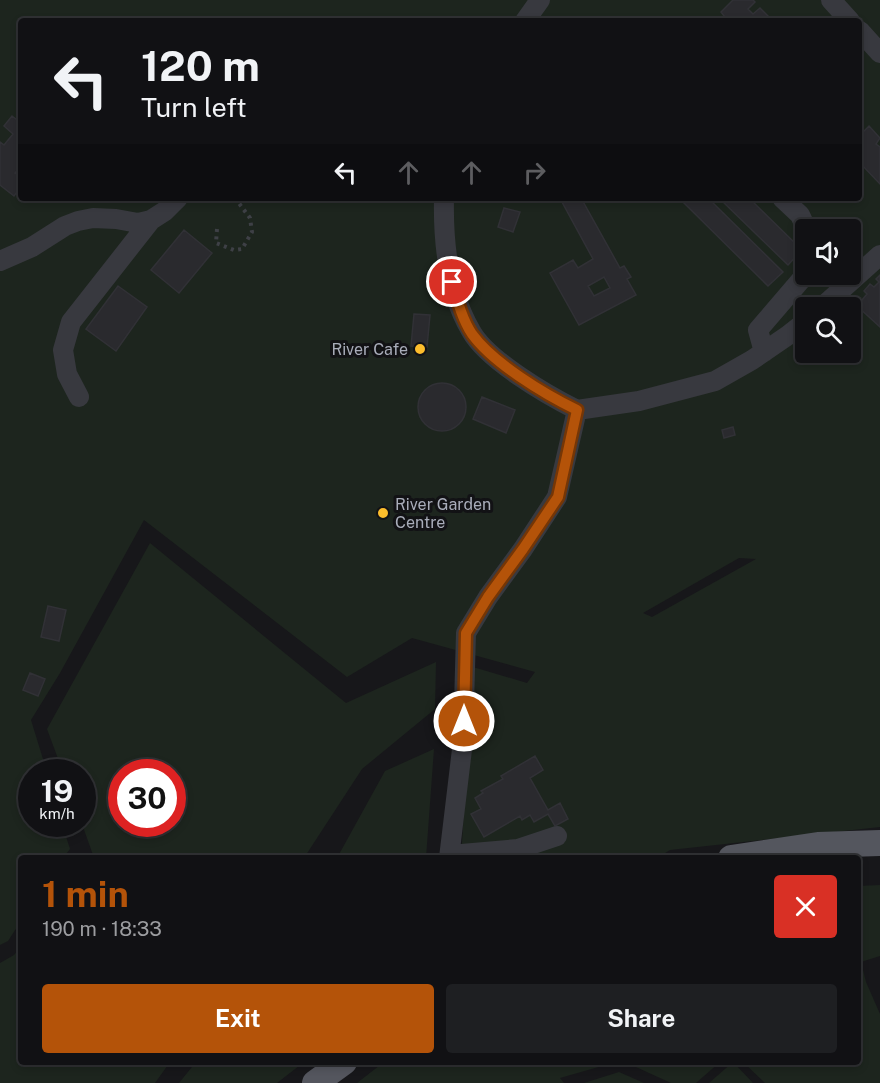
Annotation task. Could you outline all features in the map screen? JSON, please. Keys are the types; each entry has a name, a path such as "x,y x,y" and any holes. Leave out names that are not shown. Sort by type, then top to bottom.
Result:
{"main road":[{"path":"751,855 818,845 880,843"},
{"path":"315,1083 340,1065"}],"street":[{"path":"527,18 540,0"},
{"path":"831,0 847,18"},
{"path":"862,33 880,53"},
{"path":"79,397 68,374 63,350 71,322 151,220 175,201"},
{"path":"444,201 443,219 448,263 457,300 471,332 485,349 505,365 557,401 577,410 639,401 715,381 764,352 795,330"},
{"path":"785,201 802,219"},
{"path":"0,261 25,251 65,226 78,221 93,218 138,223 151,220"},
{"path":"833,297 880,255"},
{"path":"764,352 758,330 797,285"},
{"path":"450,855 463,741 466,633 488,597 558,497 577,410"},
{"path":"460,855 518,849 557,836"}],"path":[{"path":"217,229 216,243 234,250 242,249 252,232 250,218 237,201"}],"shaded area":[{"path":"0,0 880,0 880,827 670,850 662,855 461,855 473,667 527,683 535,672 412,638 347,677 144,520 60,673 31,720 43,759 18,759 18,837 66,837 70,849 65,855 18,855 18,926 8,941 0,945","holes":["739,558 756,559 652,617 643,613"]},
{"path":"150,543 346,703 436,662 435,709 362,769 306,855 93,855 87,837 96,837 96,759 58,759 47,729"},
{"path":"434,749 426,855 339,855 385,771"},
{"path":"880,885 880,956 861,962 861,886"},
{"path":"18,950 18,1065 168,1065 155,1083 0,1083 0,963"},
{"path":"861,962 866,982 880,1014 880,1083 765,1083 746,1065 861,1065"},
{"path":"194,1065 300,1065 277,1083 179,1083"},
{"path":"380,1065 606,1065 560,1078 564,1083 357,1083"},
{"path":"632,1065 717,1065 696,1083 671,1083"},
{"path":"730,1065 736,1065 753,1083 709,1083"},
{"path":"619,1072 644,1083 584,1083"}],"building":[{"path":"733,0 753,0 755,2 748,9 753,14 760,8 770,18 726,18 721,12"},
{"path":"12,116 18,121 18,170 15,173 18,175 18,191 14,196 0,185 0,142 4,145 13,134 4,126"},
{"path":"869,126 880,138 876,144 880,147 880,184 862,165 862,133"},
{"path":"564,201 583,201 620,268 624,266 631,277 627,279 636,295 579,325 550,273 573,260 578,268 593,259 562,202","holes":["604,277 610,288 594,296 588,286"]},
{"path":"711,201 783,272 768,286 683,202"},
{"path":"722,201 752,201 795,243 795,258 788,265"},
{"path":"504,208 520,212 513,232 498,227"},
{"path":"184,230 212,253 179,293 151,270"},
{"path":"880,275 880,327 861,310 861,301 867,294 864,291 870,284 874,287 879,282 876,279"},
{"path":"118,286 147,307 116,351 86,329"},
{"path":"414,314 430,315 427,347 411,346"},
{"path":"437,383 447,383 459,390 466,402 466,412 459,424 447,431 437,431 422,420 418,412 418,402 429,387"},
{"path":"482,397 515,410 506,433 473,419"},
{"path":"733,427 735,435 724,438 722,430"},
{"path":"48,606 66,610 59,641 41,637"},
{"path":"30,673 45,679 38,696 23,690"},
{"path":"535,756 543,770 530,778 548,810 560,803 568,819 555,826 548,814 534,822 530,815 522,820 520,816 484,837 471,814 481,809 475,798 483,793 481,791 503,779 501,776"}],"place":[{"name":"River Cafe","path":"420,349"},
{"name":"River Garden Centre","path":"383,513"}],"route":[{"path":"452,282 471,332 485,349 557,401 577,410 558,497 488,597 466,633 464,721"}]}
